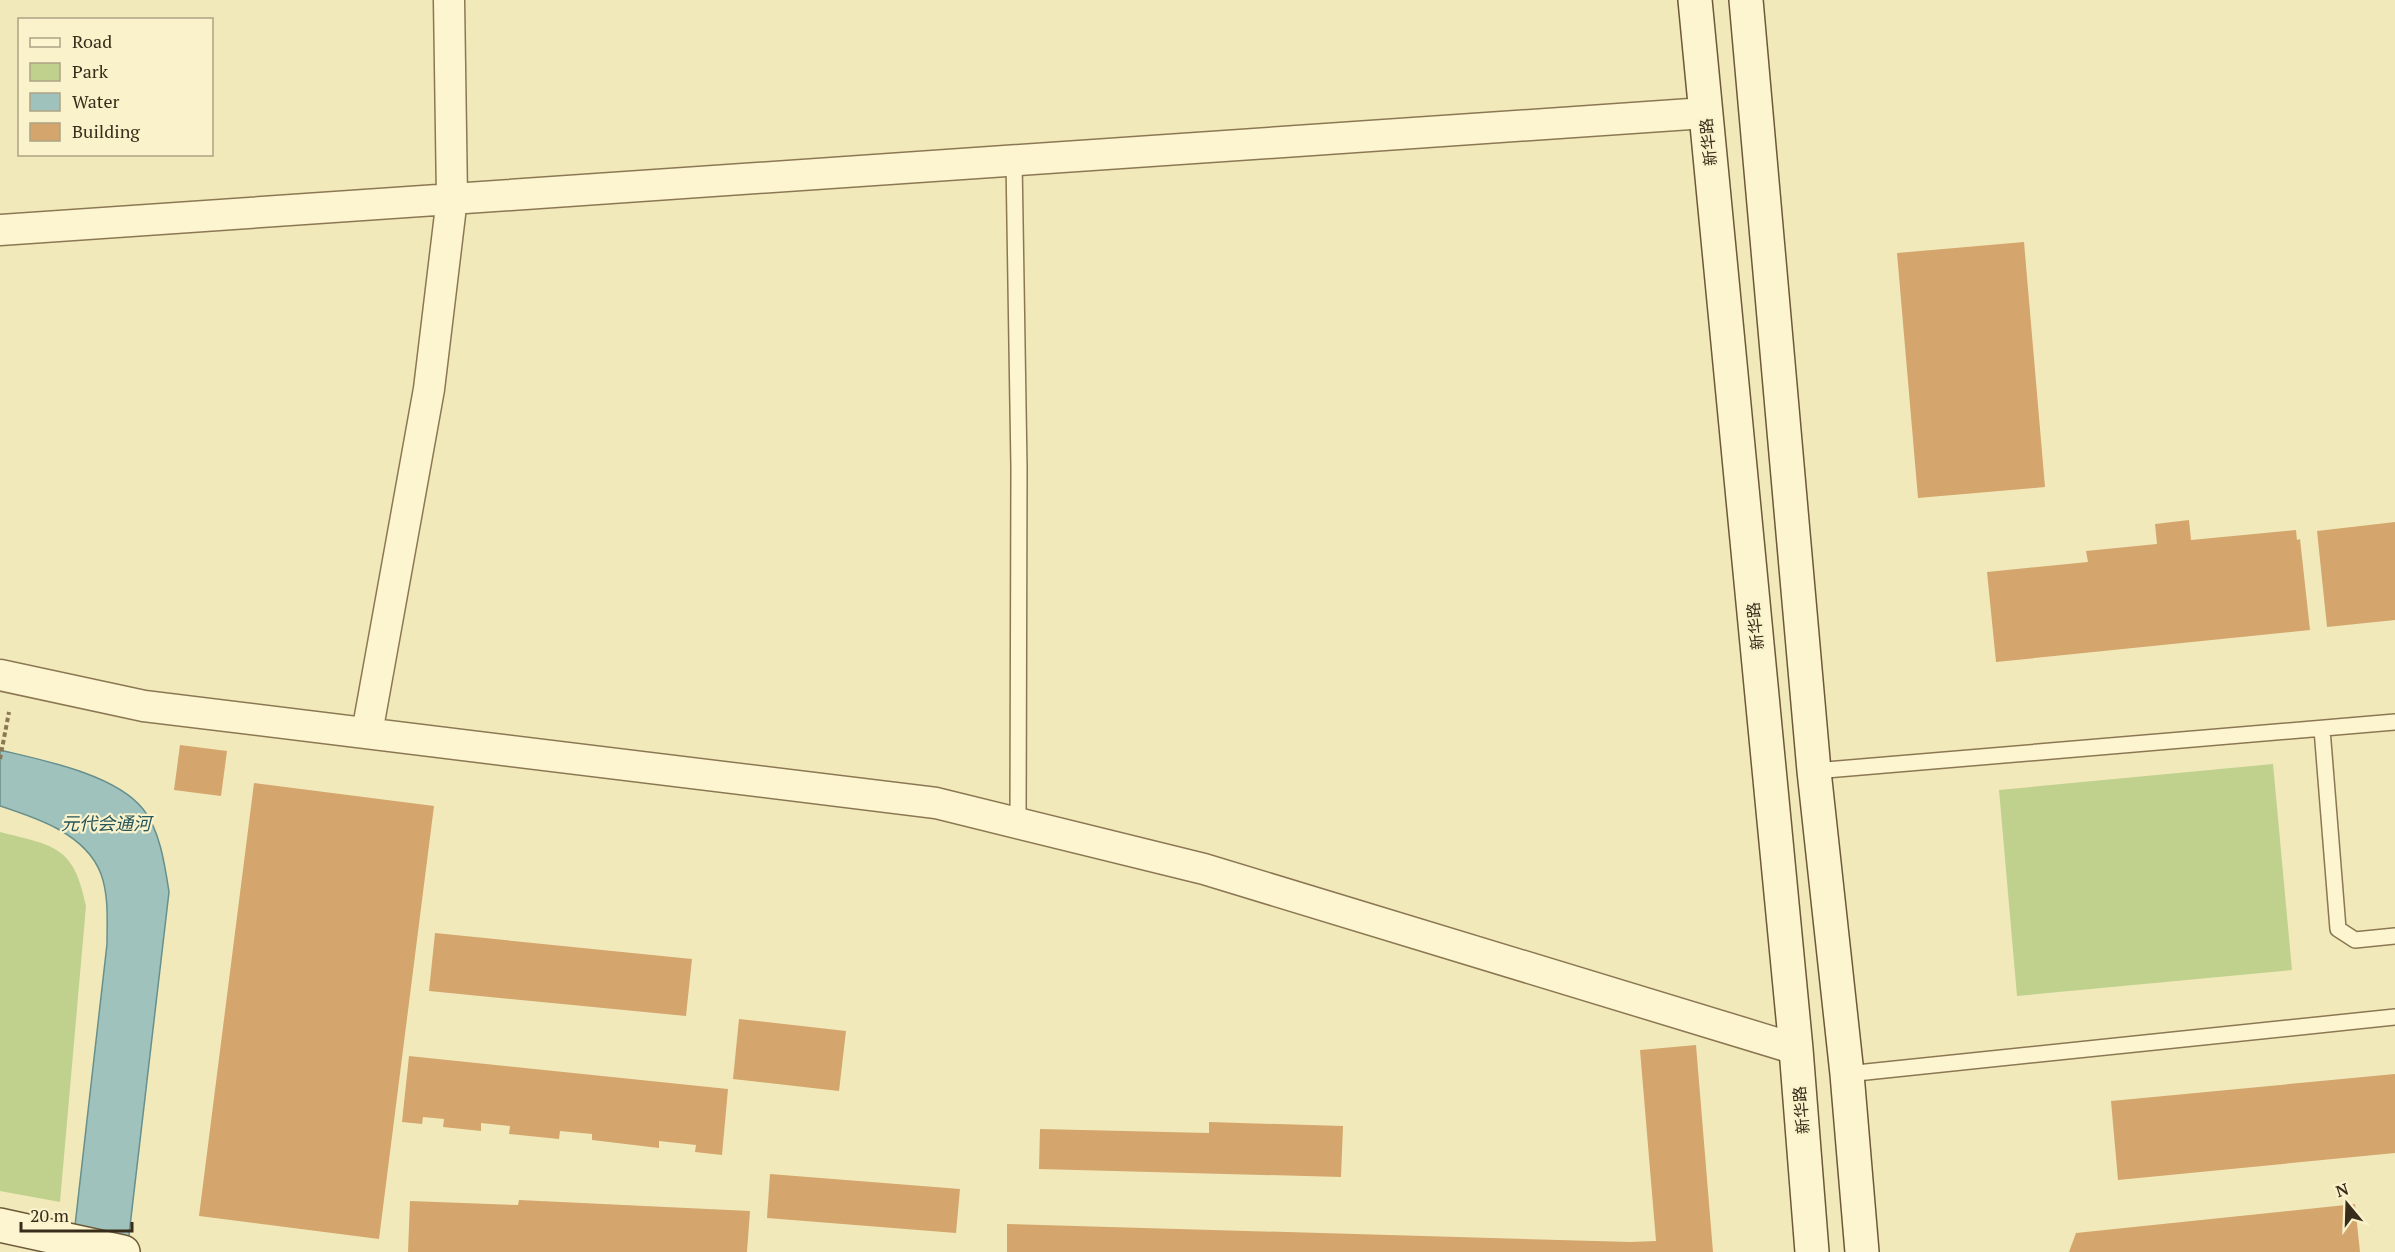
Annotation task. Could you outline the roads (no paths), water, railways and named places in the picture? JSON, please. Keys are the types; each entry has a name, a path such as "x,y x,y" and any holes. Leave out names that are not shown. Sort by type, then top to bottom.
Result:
{"main road":[{"name":"新华路","path":"1695,0 1796,1049 1812,1252"},
{"path":"1746,0 1814,771 1847,1074 1862,1252"},
{"path":"0,1225 123,1252"}],"street":[{"path":"367,734 429,389 452,198 449,0"},
{"path":"0,230 1705,113"},
{"path":"0,675 144,706 936,803 1204,869 1796,1049"}],"lane":[{"path":"1014,160 1019,468 1018,823"},
{"path":"1814,771 2395,722"},
{"path":"2322,729 2338,929 2355,940 2395,936"},
{"path":"1847,1074 2395,1017"}],"water":[{"name":"元代会通河","path":"0,750 77,770 115,786 143,809 154,827 161,849 169,892 127,1252 72,1252 107,944 104,882 94,860 72,838 44,822 0,806"}]}
